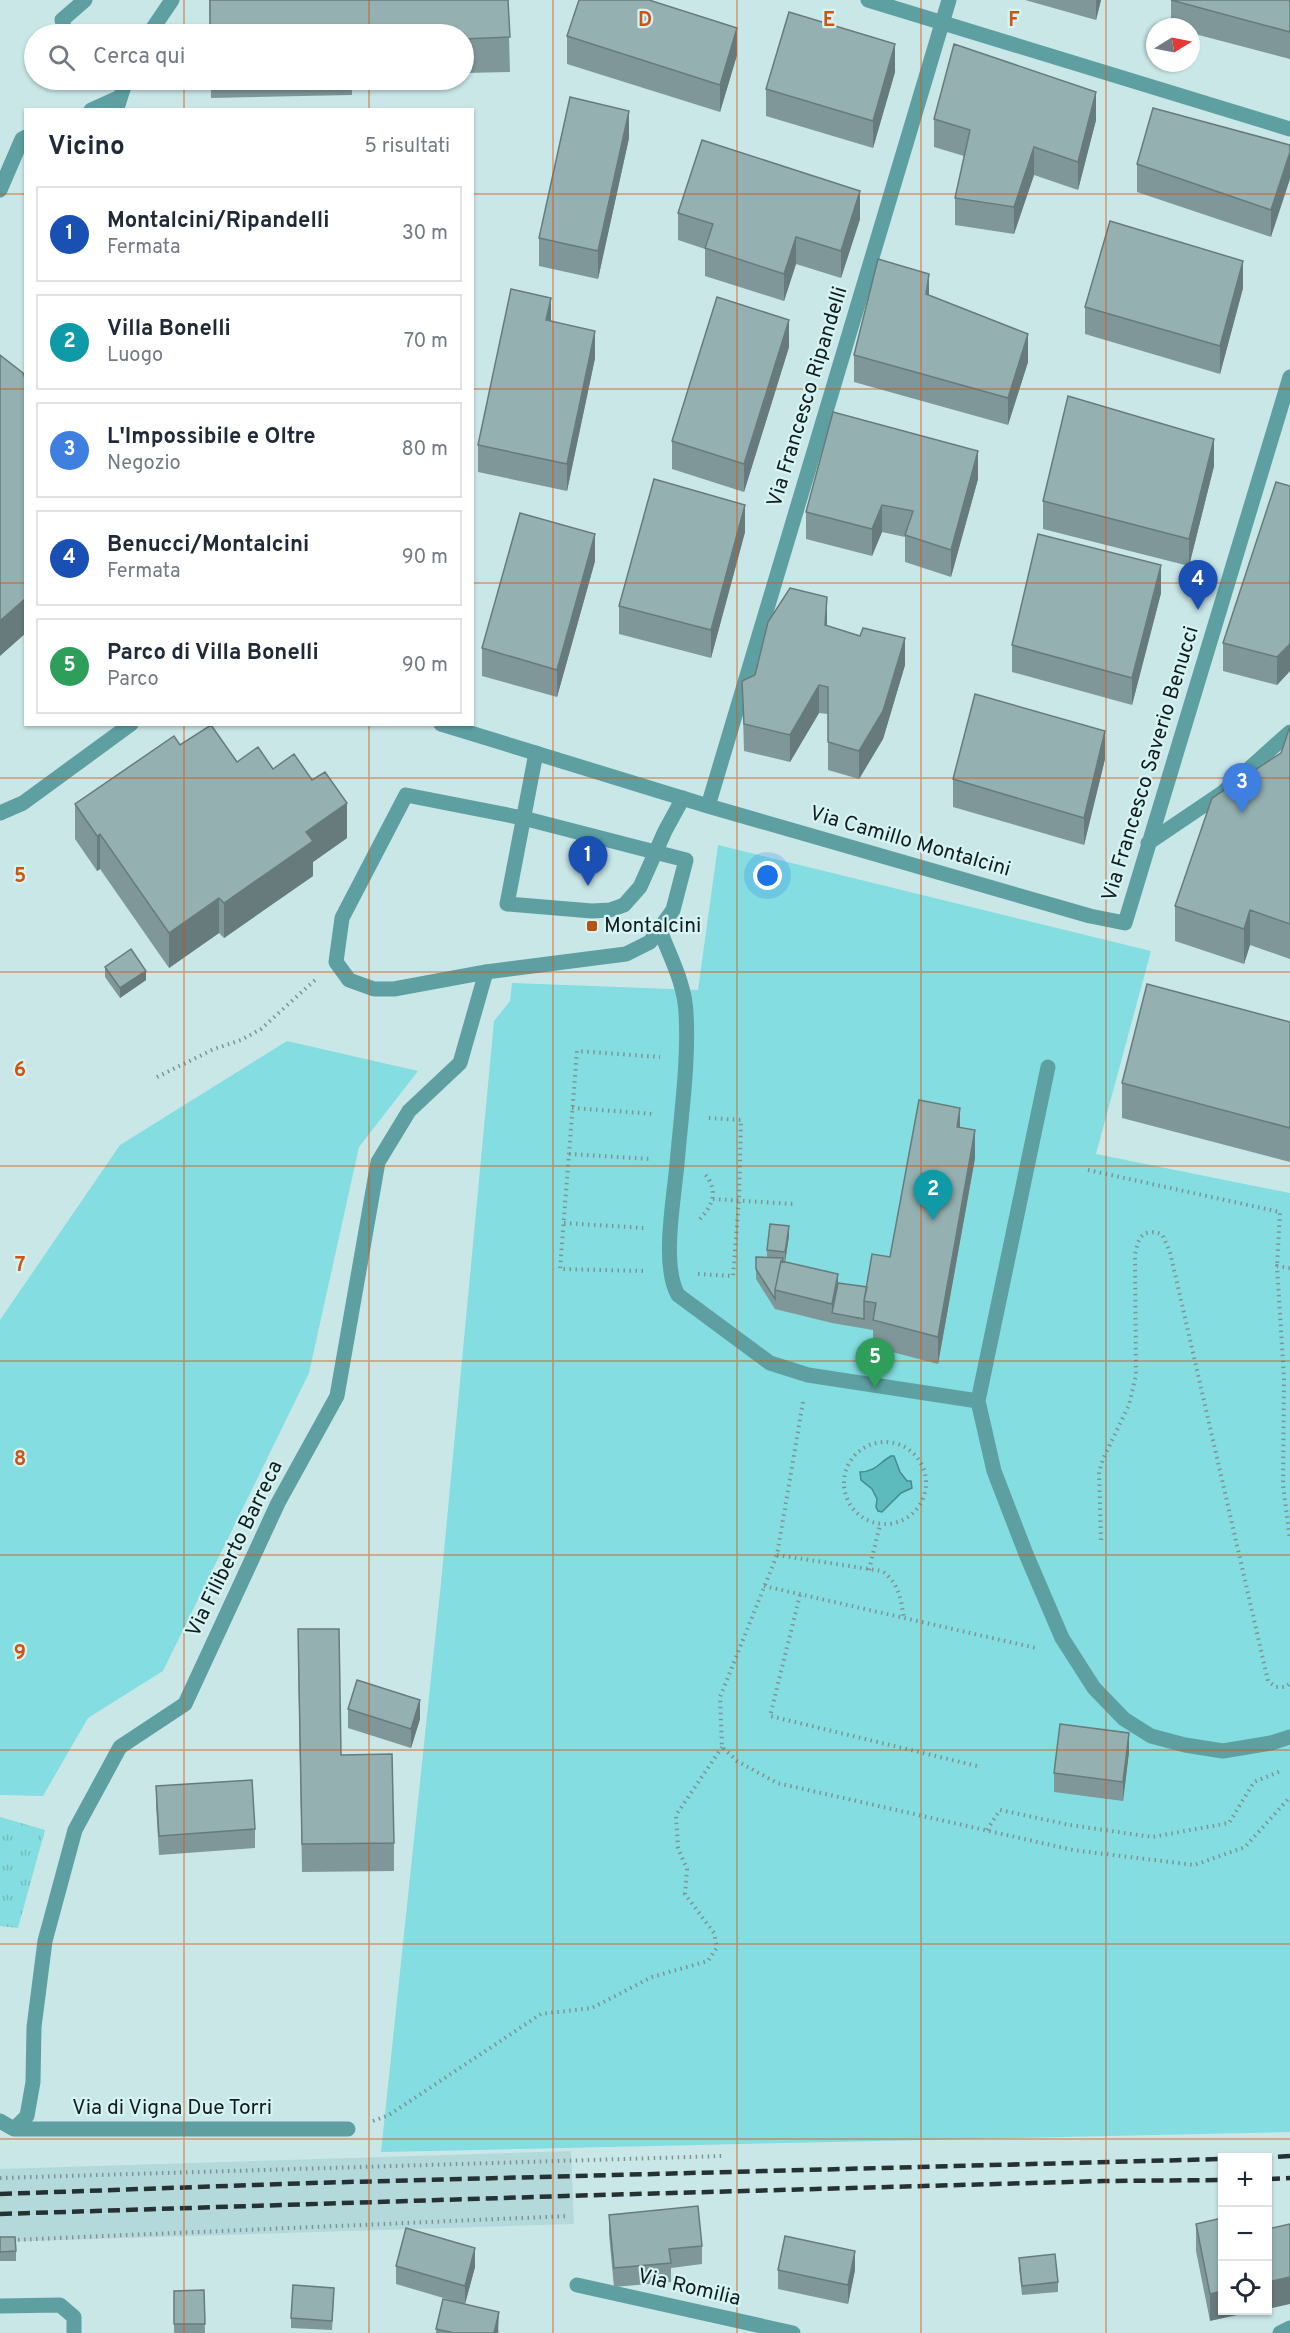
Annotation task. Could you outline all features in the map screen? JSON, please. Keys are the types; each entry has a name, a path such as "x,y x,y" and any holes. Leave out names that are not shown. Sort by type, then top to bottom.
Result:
{"street":[{"path":"63,24 62,20 86,0"},
{"path":"156,24 172,0"},
{"path":"868,0 1290,129"},
{"name":"Via Francesco Ripandelli","path":"708,806 949,0"},
{"path":"98,108 118,103"},
{"path":"0,190 24,138"},
{"name":"Via Francesco Saverio Benucci","path":"1125,923 1290,377"},
{"path":"0,813 23,804 128,726"},
{"name":"Via Camillo Montalcini","path":"448,726 708,806 1090,916 1125,923"},
{"path":"1148,843 1222,793 1290,732"},
{"path":"536,753 507,904 592,911 616,908 629,901 640,887 683,798"},
{"path":"406,795 523,818 655,852 686,860 673,910 650,942 627,954 486,972 394,989 374,989 349,980 336,962 342,918 406,795"},
{"path":"660,930 684,990 686,1013 685,1059 670,1229 670,1272 678,1295 770,1363 808,1375 978,1401"},
{"name":"Via Filiberto Barreca","path":"14,2129 27,2116 33,2082 34,2027 45,1941 75,1830 120,1747 185,1704 278,1503 337,1396 378,1162 410,1111 459,1063 486,972"},
{"path":"1048,1067 978,1401 994,1471 1062,1638 1094,1688 1124,1719 1151,1736 1185,1745 1223,1751 1271,1743 1290,1737"},
{"name":"Via di Vigna Due Torri","path":"0,2121 14,2129 348,2129"},
{"name":"Via Romilia","path":"577,2285 793,2333"},
{"path":"0,2306 60,2305 74,2316 74,2333"},
{"path":"1280,2333 1290,2328"}],"path":[{"path":"157,1077 261,1029 336,962"},
{"path":"670,1272 560,1269 577,1051 685,1059"},
{"path":"569,1154 677,1161"},
{"path":"1088,1170 1280,1212 1277,1266 1284,1378 1283,1485 1290,1540"},
{"path":"713,1199 793,1204"},
{"path":"1101,1540 1099,1472 1129,1405 1136,1375 1135,1255 1138,1241 1144,1234 1152,1231 1162,1234 1170,1252 1268,1681 1276,1687 1286,1687 1290,1683"},
{"path":"1277,1266 1290,1268"},
{"path":"348,2129 390,2115 541,2014 592,2008 652,1977 708,1961 717,1947 714,1933 685,1894 687,1869 678,1848 676,1815 722,1747 720,1696 777,1555 808,1375"},
{"path":"890,1442 907,1448 920,1461 926,1479 924,1497 914,1513 898,1523 880,1525 862,1519 849,1506 843,1488 845,1470 855,1454 871,1444 890,1442"},
{"path":"869,1570 880,1525"},
{"path":"777,1555 882,1571 892,1578 901,1595 904,1619"},
{"path":"764,1586 1037,1648 1062,1638"},
{"path":"800,1595 770,1716 977,1766"},
{"path":"722,1747 737,1761 777,1783 1073,1850 1194,1865 1245,1847 1290,1797"},
{"path":"987,1830 1000,1810 1070,1825 1152,1837 1229,1823 1254,1782 1290,1767"},
{"path":"0,2178 722,2156"},
{"path":"0,2241 568,2216"}],"shaded area":[{"path":"894,1456 900,1472 907,1481 911,1481 912,1488 901,1493 882,1512 878,1511 877,1499 872,1489 861,1480 860,1472 874,1469"},
{"path":"571,2151 574,2224 0,2242 0,2169"}],"green space":[{"path":"718,845 1151,951 1096,1154 1290,1193 1290,2132 381,2152 441,1583 494,1021 510,1001 512,983 698,990"},
{"path":"287,1041 418,1071 359,1147 309,1373 163,1671 88,1718 43,1796 0,1795 0,1320 120,1145"},
{"path":"0,1817 45,1830 18,1928 0,1926"}],"building":[{"path":"210,0 508,0 510,37 474,39 474,24 210,24"},
{"path":"579,0 649,0 737,28 720,85 567,36"},
{"path":"1171,0 1290,0 1290,32"},
{"path":"789,12 895,44 873,121 766,89"},
{"path":"954,44 1096,92 1078,162 1034,147 1014,207 955,198 970,130 934,119"},
{"path":"570,97 629,111 598,251 539,238"},
{"path":"1153,108 1290,145 1290,152 1271,210 1137,164"},
{"path":"702,140 860,191 841,251 796,237 784,274 705,248 713,224 678,213"},
{"path":"1110,221 1243,261 1220,346 1085,307"},
{"path":"878,259 929,274 926,294 1028,334 1008,398 854,355"},
{"path":"511,289 551,298 546,320 595,331 567,464 478,445"},
{"path":"717,297 789,320 744,464 672,441"},
{"path":"0,355 24,376 24,600 0,621"},
{"path":"1068,396 1214,439 1189,539 1043,501"},
{"path":"833,412 978,451 951,550 905,535 913,511 882,505 872,529 806,512"},
{"path":"654,479 745,505 711,630 619,606"},
{"path":"1276,482 1290,486 1290,644 1277,657 1223,643"},
{"path":"520,513 595,534 557,670 482,648"},
{"path":"1038,534 1161,565 1132,678 1012,645"},
{"path":"790,588 827,597 825,625 860,636 863,628 905,638 883,711 859,751 828,742 828,687 819,685 790,735 744,724 742,681 755,675 768,622"},
{"path":"975,694 1105,731 1084,818 953,779"},
{"path":"212,726 237,762 258,747 273,769 294,754 312,780 325,772 347,803 306,832 313,841 224,903 219,898 169,933 100,834 97,836 75,804 174,736 180,745"},
{"path":"1290,726 1290,924 1250,910 1244,929 1175,906 1212,798 1281,753"},
{"path":"131,949 146,971 120,988 105,967"},
{"path":"1147,984 1290,1022 1290,1128 1122,1083"},
{"path":"919,1100 960,1108 957,1127 975,1130 938,1337 873,1320 876,1303 864,1301 872,1254 890,1257"},
{"path":"770,1224 789,1226 785,1252 767,1250"},
{"path":"756,1257 783,1258 775,1299 756,1269"},
{"path":"781,1261 838,1274 832,1304 775,1290"},
{"path":"838,1283 867,1287 864,1319 832,1313"},
{"path":"298,1629 339,1629 341,1755 392,1754 394,1843 302,1844"},
{"path":"357,1680 420,1700 411,1729 348,1709"},
{"path":"1060,1724 1129,1733 1123,1782 1054,1773"},
{"path":"252,1780 255,1829 159,1836 156,1786"},
{"path":"698,2206 702,2246 669,2249 671,2263 614,2268 609,2215"},
{"path":"1218,2219 1218,2292 1210,2294 1196,2224"},
{"path":"1290,2224 1290,2277 1272,2281 1272,2228"},
{"path":"406,2228 475,2248 465,2286 396,2266"},
{"path":"785,2236 855,2251 848,2285 778,2270"},
{"path":"0,2237 15,2237 16,2251 0,2252"},
{"path":"1055,2254 1058,2282 1022,2286 1019,2258"},
{"path":"293,2285 334,2288 332,2321 291,2318"},
{"path":"204,2290 205,2324 174,2324 174,2291"},
{"path":"443,2299 499,2312 494,2333 454,2333 436,2329"}],"railway":[{"path":"1272,2157 1290,2156"},
{"path":"0,2194 311,2183 1218,2159"},
{"path":"1272,2179 1290,2178"},
{"path":"0,2214 565,2196 1103,2181 1218,2180"}],"place":[{"name":"Benucci/Montalcini","path":"1198,610"},
{"name":"L'Impossibile e Oltre","path":"1242,813"},
{"name":"Montalcini/Ripandelli","path":"588,886"},
{"name":"Montalcini","path":"592,926"},
{"name":"Villa Bonelli","path":"933,1220"},
{"name":"Parco di Villa Bonelli","path":"875,1388"}]}
